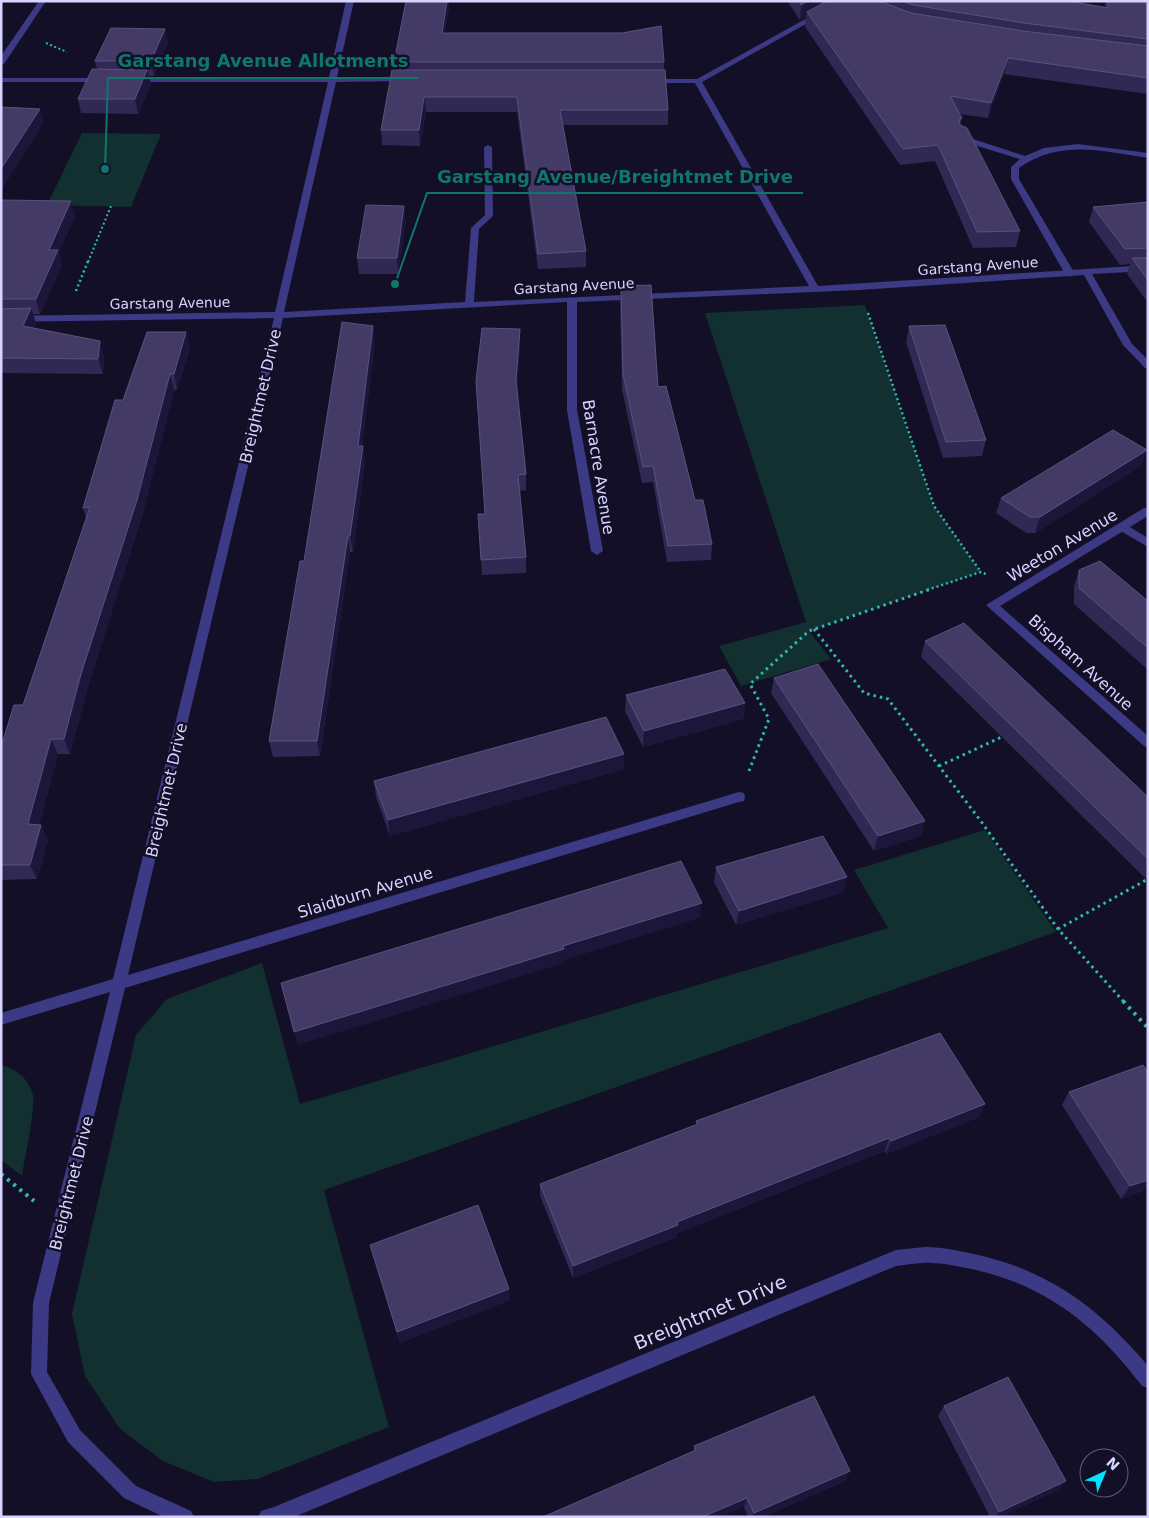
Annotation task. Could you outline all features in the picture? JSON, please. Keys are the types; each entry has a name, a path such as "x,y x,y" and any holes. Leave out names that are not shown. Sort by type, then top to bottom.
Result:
{"street":[{"path":"1,62 43,1"},
{"name":"Breightmet Drive","path":"185,1517 130,1492 74,1436 39,1374 41,1303 120,984 279,315 350,1"},
{"path":"639,81 698,81 845,1 853,4"},
{"path":"129,80 412,79"},
{"path":"1,80 110,80"},
{"path":"698,81 815,289"},
{"path":"961,138 1024,158"},
{"path":"1070,274 1015,179 1015,167 1024,158 1045,151 1079,146 1148,156"},
{"path":"470,305 475,228 489,216 488,147"},
{"name":"Garstang Avenue","path":"1,319 279,315 572,299 859,287 1148,268"},
{"path":"1087,273 1128,345 1148,366"},
{"name":"Barnacre Avenue","path":"572,299 572,410 597,550"},
{"name":"Weeton Avenue","path":"992,605 1148,511"},
{"path":"1123,527 1148,543"},
{"name":"Bispham Avenue","path":"992,605 1148,744"},
{"name":"Slaidburn Avenue","path":"1,1019 739,797"},
{"name":"Breightmet Drive","path":"267,1517 274,1516 896,1258 933,1254 965,1260 1030,1279 1085,1312 1134,1361 1148,1380"}],"path":[{"path":"65,318 111,206"},
{"path":"859,287 934,506 981,572 1018,591"},
{"path":"739,797 769,719 750,684 809,631 981,572"},
{"path":"814,629 864,693 888,699 1058,929 1148,1028"},
{"path":"939,766 1011,732"},
{"path":"1058,929 1148,879"},
{"path":"1,1174 61,1223"}],"green space":[{"path":"82,133 161,134 131,207 47,205"},
{"path":"865,305 934,506 981,572 809,631 831,659 741,686 719,646 806,622 705,313"},
{"path":"985,830 1056,932 324,1190 389,1427 257,1479 214,1482 163,1461 120,1429 85,1376 72,1314 136,1035 167,999 262,963 300,1104 888,928 854,870"},
{"path":"1,1065 12,1069 22,1076 29,1084 33,1095 31,1122 22,1176 1,1160"}],"building":[{"path":"406,1 447,1 442,33 622,33 661,26 664,62 394,62"},
{"path":"799,1 808,1 801,5"},
{"path":"827,1 879,1 911,13 1023,31 1148,46 1148,78 1008,58 991,103 950,96 962,118 959,120 960,125 967,128 1020,231 977,232 938,145 903,149 807,12"},
{"path":"902,1 1068,1 1108,8 1108,1 1148,1 1148,39 1024,23 913,5"},
{"path":"111,28 165,29 151,61 95,61"},
{"path":"92,69 147,70 135,99 78,99"},
{"path":"392,70 665,70 668,110 560,110 586,251 538,254 517,97 424,97 419,130 381,130"},
{"path":"1,107 40,109 1,169"},
{"path":"1,200 71,201 49,250 58,250 36,299 1,299"},
{"path":"1148,202 1148,248 1125,249 1093,207"},
{"path":"366,205 404,206 397,258 357,258"},
{"path":"1132,258 1148,258 1148,280"},
{"path":"651,285 658,387 666,386 695,500 703,500 712,544 668,546 653,466 643,467 623,374 621,286"},
{"path":"31,308 23,326 100,341 98,359 1,358 1,309"},
{"path":"342,322 373,326 358,446 363,446 317,741 269,741 300,561 304,561"},
{"path":"945,325 986,440 946,442 909,326"},
{"path":"482,328 520,329 516,380 526,474 518,475 526,557 481,560 478,514 485,514 476,381"},
{"path":"147,332 186,332 174,374 170,374 137,500 81,674 64,739 51,739 28,824 41,825 30,865 1,865 1,747 14,705 23,705 90,507 83,508 115,400 123,400"},
{"path":"1113,430 1147,450 1040,517 1030,517 1001,498"},
{"path":"1100,561 1148,601 1148,648 1079,588 1079,570"},
{"path":"964,623 1148,797 1148,859 925,641"},
{"path":"818,664 925,821 878,836 774,678"},
{"path":"725,669 745,703 644,731 626,695"},
{"path":"606,717 624,754 388,820 374,781"},
{"path":"823,836 847,877 739,911 716,867"},
{"path":"681,861 702,903 563,946 564,949 294,1032 281,983"},
{"path":"940,1033 985,1104 891,1141 889,1138 677,1222 678,1225 573,1266 540,1184 698,1124 696,1121"},
{"path":"1143,1065 1148,1072 1148,1180 1130,1186 1069,1092"},
{"path":"478,1205 509,1289 397,1332 370,1245"},
{"path":"1008,1377 1066,1481 999,1512 944,1406"},
{"path":"814,1396 850,1471 754,1513 747,1498 702,1517 543,1517 696,1450 694,1446"}],"place":[{"name":"Garstang Avenue Allotments","path":"105,169"},
{"name":"Garstang Avenue/Breightmet Drive","path":"395,284"}]}
